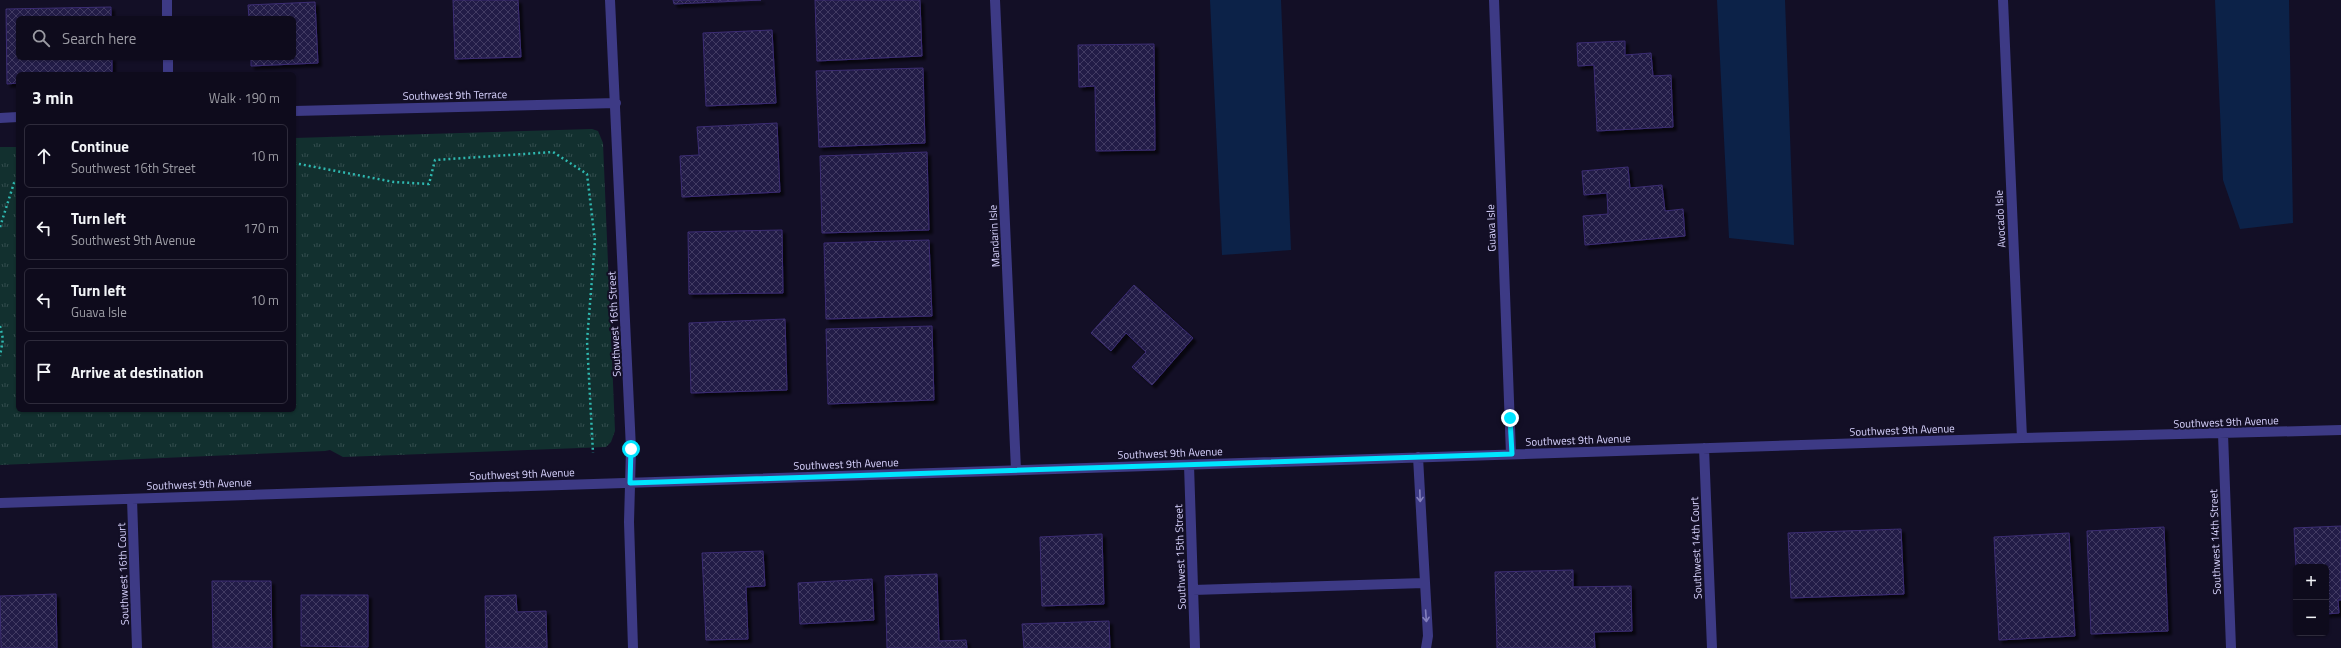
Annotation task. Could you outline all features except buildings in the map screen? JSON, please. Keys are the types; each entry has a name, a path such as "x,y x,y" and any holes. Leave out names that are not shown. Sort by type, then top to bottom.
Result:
{"street":[{"path":"167,0 167,16"},
{"name":"Southwest 16th Street","path":"610,0 631,449 629,522 633,648"},
{"name":"Mandarin Isle","path":"995,0 1016,470"},
{"name":"Guava Isle","path":"1494,0 1512,454"},
{"name":"Avocado Isle","path":"2003,0 2022,438"},
{"path":"168,60 168,72"},
{"name":"Southwest 9th Terrace","path":"296,111 616,103"},
{"path":"0,118 16,117"},
{"name":"Southwest 9th Avenue","path":"0,503 2022,438 2341,430"},
{"name":"Southwest 14th Street","path":"2223,434 2231,648"},
{"name":"Southwest 14th Court","path":"1704,448 1712,648"},
{"path":"1418,457 1428,636 1426,648"},
{"name":"Southwest 15th Street","path":"1189,465 1194,648"},
{"name":"Southwest 16th Court","path":"132,498 137,648"},
{"path":"1193,590 1424,583"}],"path":[{"path":"296,162 394,182 429,184 436,160 554,152 587,174 595,241 588,341 593,453"},
{"path":"0,227 14,183 16,182"},
{"path":"0,326 3,339 0,356"}],"green space":[{"path":"592,129 598,131 603,143 615,431 611,442 606,447 343,457 330,450 0,465 0,147 16,147 16,412 296,412 296,138"}],"water":[{"path":"1210,0 1281,0 1291,250 1222,255"},
{"path":"1717,0 1785,0 1794,245 1729,238"},
{"path":"2215,0 2289,0 2293,223 2240,229 2223,180"}],"route":[{"path":"631,449 630,483 1512,454 1510,418"}]}
